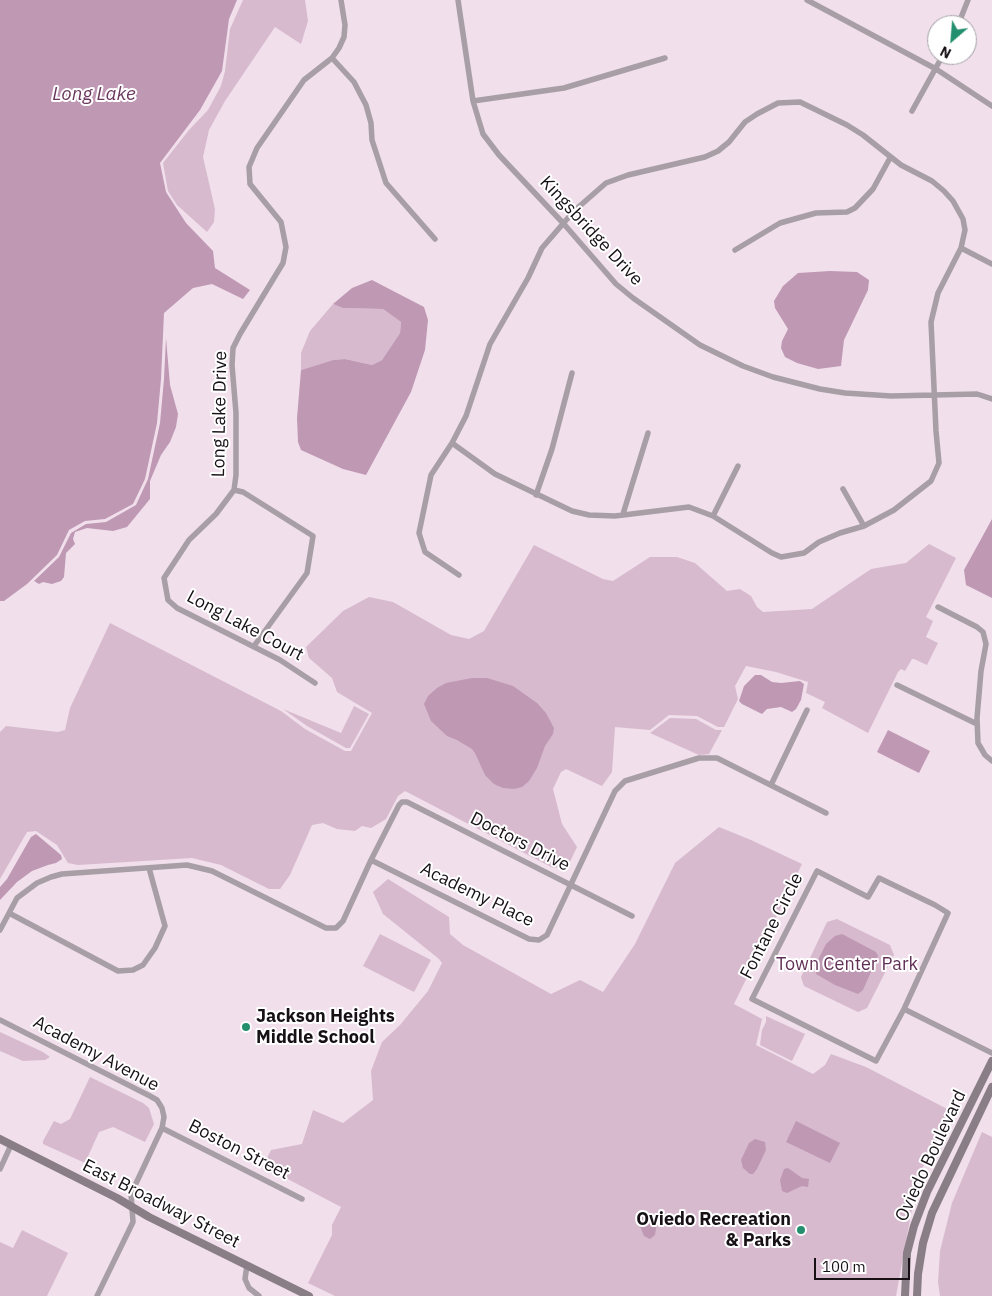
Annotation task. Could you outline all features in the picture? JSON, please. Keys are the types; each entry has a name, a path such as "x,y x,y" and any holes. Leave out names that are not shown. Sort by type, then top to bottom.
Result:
{"street":[{"name":"Long Lake Drive","path":"166,592 164,578 189,540 216,514 234,490 236,475 236,413 232,365 233,348 283,263 286,247 281,222 250,184 249,167 262,141 304,80 332,58 344,37 341,0"},
{"name":"Kingsbridge Drive","path":"458,0 473,101 483,134 498,154 563,223 616,284 633,298 700,346 772,377 828,390 891,396 977,394 992,399"},
{"path":"807,0 936,69 992,106"},
{"path":"962,15 968,0"},
{"path":"332,58 354,82 366,105 371,123 372,140 386,183 435,239"},
{"path":"473,101 564,88 665,58"},
{"path":"912,111 938,65"},
{"path":"452,443 495,474 572,511 589,515 615,516 690,507 713,516 781,557 804,553 819,542 864,526 894,510 931,482 939,463 931,322 938,293 961,248 965,230 963,219 944,190 890,158 847,125 800,102 778,103 757,114 745,122 729,142 718,151 606,183 574,211 542,248 528,278 490,344 466,416 452,443 431,475 419,533 425,552 459,575"},
{"path":"735,250 780,223 816,213 847,212 855,208 873,189 890,158"},
{"path":"961,248 992,264"},
{"path":"536,495 552,449 572,373"},
{"path":"623,514 648,433"},
{"path":"713,516 738,466"},
{"path":"843,489 864,526"},
{"path":"234,490 243,492 313,536 307,573 254,646"},
{"name":"Long Lake Court","path":"166,592 168,600 176,608 280,660 315,683"},
{"path":"938,607 983,632 986,644 981,671 977,724 978,743 984,754 992,761"},
{"path":"897,685 977,724"},
{"path":"771,785 807,710"},
{"name":"Doctors Drive","path":"371,860 399,805 402,802 407,802 571,884 615,791 625,781 699,758 716,758 826,813"},
{"path":"0,930 17,898 37,883 51,877 62,874 187,865 212,871 326,928 336,928 343,921 371,860"},
{"name":"Academy Place","path":"371,860 529,939 539,940 547,935 571,884"},
{"path":"9,913 118,971 133,970 143,966 156,948 165,926 149,868"},
{"name":"Fontane Circle","path":"817,870 868,897 879,878 935,905 948,914 904,1009 876,1061 752,999 817,870"},
{"path":"571,884 632,916"},
{"path":"904,1009 992,1053"},
{"name":"Academy Avenue","path":"0,1020 157,1100 162,1108 164,1117 162,1128"},
{"name":"Oviedo Boulevard","path":"905,1296 907,1253 914,1226 926,1195 992,1061"},
{"name":"Oviedo Boulevard","path":"916,1296 922,1250 932,1213 992,1087"},
{"path":"97,1296 133,1222 131,1194 162,1128"},
{"name":"Boston Street","path":"162,1128 302,1199"},
{"name":"East Broadway Street","path":"0,1139 309,1296"},
{"path":"0,1169 12,1145"},
{"path":"247,1265 245,1279 249,1288 259,1296"}],"green space":[{"path":"243,0 305,0 308,21 301,44 275,27 225,101 209,130 203,157 215,209 214,222 207,232 177,205 168,191 163,163 189,130 208,110 221,86 225,71 230,29"},
{"path":"333,304 344,308 383,309 401,322 400,333 382,360 372,365 345,359 333,360 301,370 301,353 310,331"},
{"path":"929,544 956,558 926,617 933,621 926,637 938,643 927,665 912,659 905,671 901,669 898,672 868,733 822,708 825,702 806,693 808,682 776,672 746,666 735,686 738,699 724,727 718,727 697,716 669,715 650,730 615,727 612,772 602,786 566,769 561,772 553,789 562,824 577,847 568,866 553,868 405,791 398,796 386,819 371,828 362,826 355,831 337,829 323,823 312,825 290,875 280,889 269,889 221,865 192,858 78,865 68,863 57,845 36,831 27,832 0,879 0,732 6,726 58,732 65,730 70,708 110,623 281,711 305,729 345,751 351,751 372,713 337,692 332,678 309,658 306,647 343,611 369,597 393,602 451,635 469,639 484,631 534,545 603,579 613,581 650,557 677,557 695,563 727,591 740,589 751,596 757,607 763,612 812,609 871,569 906,563"},
{"path":"354,706 369,714 350,748 346,748 307,726 283,709 341,733"},
{"path":"670,718 696,719 716,730 722,730 709,754 699,755 650,733"},
{"path":"719,827 802,864 734,1004 762,1019 756,1045 813,1074 825,1065 831,1054 866,1067 953,1112 918,1176 896,1296 335,1296 308,1283 332,1235 332,1225 341,1207 263,1166 271,1150 302,1144 313,1110 343,1123 373,1100 371,1071 382,1042 400,1025 428,991 442,963 383,914 373,892 388,879 449,917 450,934 463,945 551,994 580,980 603,992 635,944 675,863"},
{"name":"Town Center Park","path":"837,919 890,945 894,955 867,1008 858,1012 804,986 801,977 827,922"},
{"path":"380,934 431,960 414,992 363,966"},
{"path":"766,1016 805,1034 792,1061 760,1045"},
{"path":"0,1032 50,1057 45,1060 23,1061 0,1051"},
{"path":"90,1077 143,1103 149,1108 154,1124 145,1142 113,1127 99,1132 85,1163 43,1144 43,1141 54,1121 61,1124 70,1119"},
{"path":"982,1132 992,1137 992,1296 940,1296 938,1282 940,1251 952,1203"},
{"path":"22,1230 68,1253 47,1296 0,1296 0,1242 13,1248"}],"water":[{"name":"Long Lake","path":"0,0 237,0 229,19 222,71 200,110 160,163 166,192 186,223 213,251 215,268 250,290 243,299 212,284 193,288 164,313 157,423 145,479 133,504 105,519 85,521 69,530 57,555 27,584 4,601 0,601"},
{"path":"857,272 869,280 868,290 844,340 841,366 818,369 797,363 785,357 781,348 788,329 775,308 774,301 783,286 798,273"},
{"path":"372,280 424,307 428,320 425,350 411,392 366,475 343,469 301,450 298,442 297,418 301,370 333,360 345,359 372,365 382,360 400,333 401,322 383,309 343,308 333,304 352,288"},
{"path":"166,338 170,385 178,414 176,427 170,442 161,455 150,481 150,499 127,527 113,531 87,528 75,532 73,539 75,544 66,553 64,577 61,581 52,584 43,582 39,584 34,581 59,557 71,533 86,524 106,522 136,505 148,479 160,423"},
{"path":"992,519 992,598 966,585 964,570"},
{"path":"755,675 761,675 772,682 800,681 804,684 801,700 796,709 792,712 781,707 767,709 762,714 742,704 739,701 744,686"},
{"path":"472,678 487,678 513,686 537,703 546,713 554,728 537,768 529,781 522,787 514,789 503,788 494,784 485,775 472,749 447,736 431,721 424,704 428,696 446,683"},
{"path":"888,730 930,751 919,773 877,752"},
{"path":"36,834 61,855 62,859 32,871 17,882 0,900 0,887 7,879 31,837"},
{"path":"842,934 876,952 878,956 863,990 858,994 835,985 816,974 817,962 826,944 835,936"},
{"path":"796,1121 840,1143 830,1163 786,1142"},
{"path":"755,1139 765,1142 766,1150 757,1169 753,1174 750,1174 743,1168 741,1160 749,1143"},
{"path":"788,1168 802,1178 809,1179 808,1187 802,1186 787,1193 782,1191 780,1180 784,1169"},
{"path":"645,1214 651,1216 657,1222 655,1235 650,1239 644,1236 640,1226 641,1219"}],"place":[{"name":"Jackson Heights Middle School","path":"246,1027"},
{"name":"Oviedo Recreation & Parks","path":"801,1230"}]}
